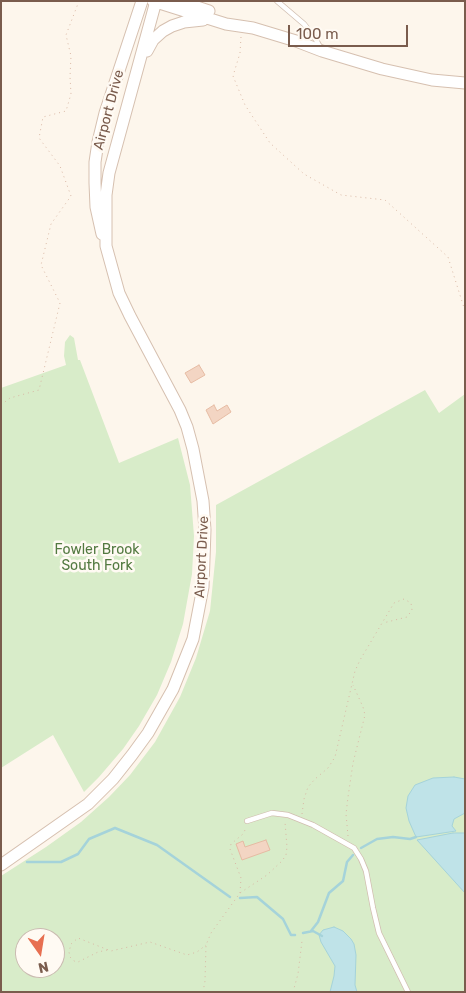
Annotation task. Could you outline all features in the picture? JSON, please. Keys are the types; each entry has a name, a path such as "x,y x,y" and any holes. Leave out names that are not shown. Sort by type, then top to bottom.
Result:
{"main road":[{"name":"Airport Drive","path":"1,865 88,804 113,779 148,734 163,709 183,666 193,639 203,587 205,530 203,501 187,427 170,390 119,293 99,227 96,207 95,162 98,142 142,1"},
{"name":"Airport Drive","path":"179,1 322,51 415,76 465,83"},
{"path":"191,1 205,10"},
{"name":"Airport Drive","path":"107,251 106,195 109,172 155,2 226,24"},
{"name":"Airport Drive","path":"134,80 153,40 172,26 184,22 205,20 253,28"}],"lane":[{"path":"278,1 304,24 322,51"},
{"path":"247,821 272,813 284,814 302,820 354,848 366,871 379,933 408,992"}],"path":[{"path":"1,405 10,398 39,390 60,303 41,266 51,224 71,196 60,166 39,138 43,117 66,111 71,94 71,56 66,36 79,1"},
{"path":"241,35 240,53 234,76 245,106 270,142 304,174 341,195 385,200 448,257 465,311"},
{"path":"302,820 304,799 308,788 328,768 335,756 360,660 390,608 397,601 404,599 410,603 412,610 408,617 383,623"},
{"path":"353,684 365,715 353,763 346,814 348,837 354,848"},
{"path":"203,992 206,945 211,933 240,894 276,868 286,855 287,840 284,814"},
{"path":"240,894 241,878 230,849 231,844 243,834 247,821"},
{"path":"107,950 78,938 71,944 68,952 70,957 78,962 98,952 150,942 187,955 196,952 206,945"},
{"path":"293,992 298,974 302,941"}],"green space":[{"name":"Fowler Brook South Fork","path":"70,335 74,338 78,360 80,360 119,463 178,438 190,485 194,536 192,574 183,624 171,662 157,695 123,749 84,792 53,735 1,768 1,388 66,365 64,356 65,342"},
{"path":"425,390 439,413 465,394 465,992 1,992 1,876 81,822 130,775 155,742 180,697 196,658 210,611 216,552 216,505"}],"water":[{"path":"454,777 465,779 465,813 454,819 452,826 456,831 416,837 406,808 408,796 415,785 433,778"},
{"path":"453,833 465,833 465,893 417,840"},
{"path":"334,927 343,931 354,944 356,955 355,985 357,992 330,992 335,966 319,935 323,930"}],"building":[{"path":"199,365 205,375 191,383 185,373"},
{"path":"214,405 217,411 227,405 231,412 213,424 206,410"},
{"path":"266,840 270,850 242,860 236,844 243,841 245,847"}],"waterway":[{"path":"27,862 61,862 78,854 89,839 115,828 157,845 230,897"},
{"path":"361,848 377,839 393,837 410,839 416,837"},
{"path":"311,931 318,922 329,893 343,881 347,862 353,855"},
{"path":"240,898 257,897 283,919 291,935 295,935"},
{"path":"303,933 313,931 322,936"}]}
